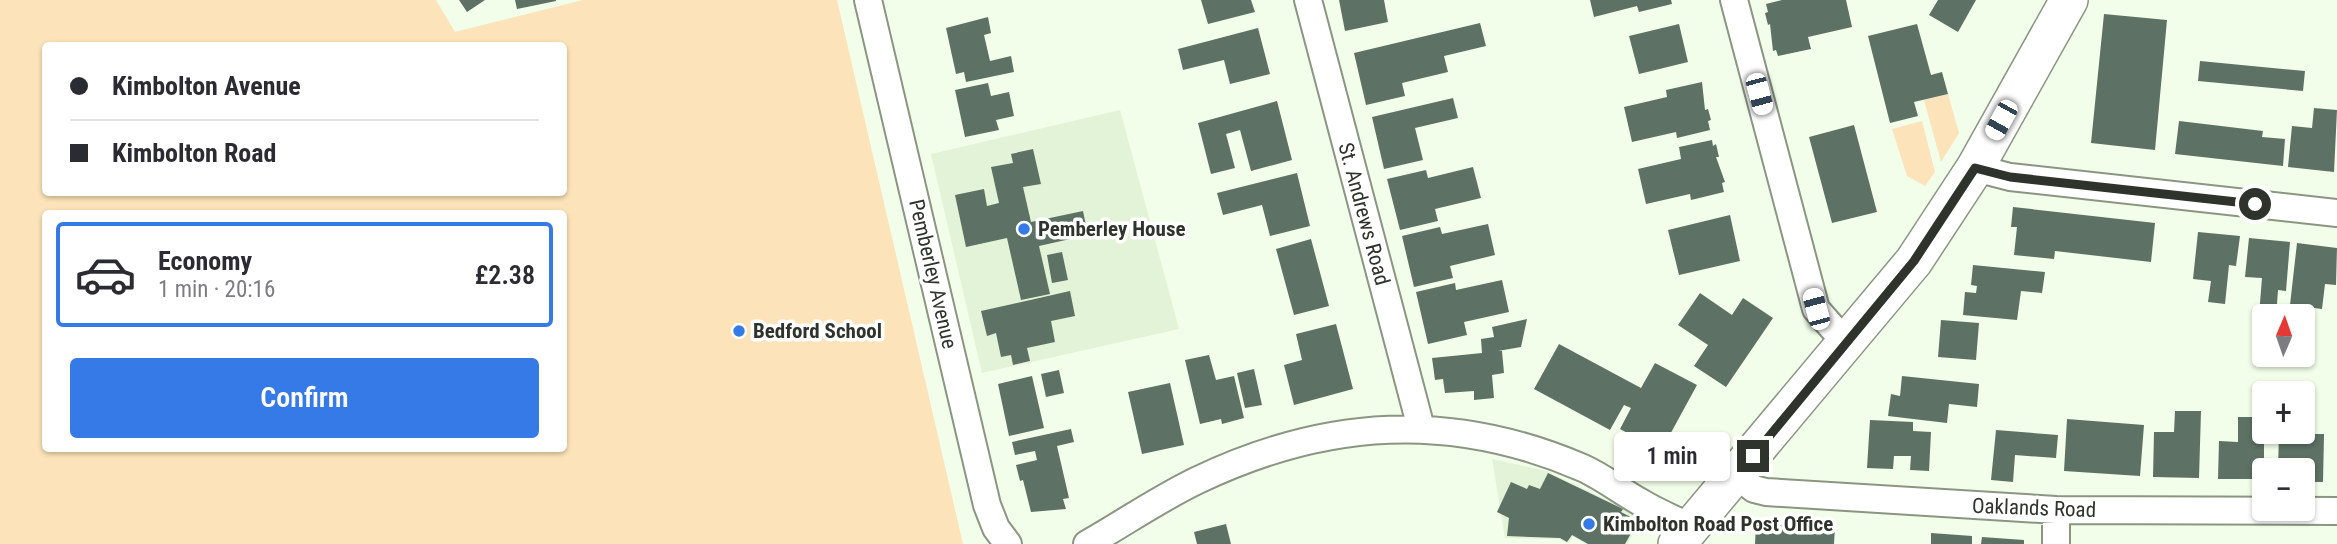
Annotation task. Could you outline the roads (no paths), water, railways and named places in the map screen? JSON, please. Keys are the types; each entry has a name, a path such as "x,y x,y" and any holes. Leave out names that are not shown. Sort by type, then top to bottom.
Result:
{"main road":[{"path":"1683,535 1737,475 1914,261 1975,168 2069,0"}],"street":[{"name":"Pemberley Avenue","path":"868,0 987,505 996,528 1008,544"},
{"name":"St. Andrews Road","path":"1308,0 1421,428"},
{"path":"1734,0 1816,309 1846,342"},
{"path":"1975,168 2010,177 2337,212"},
{"path":"1087,544 1196,480 1260,453 1342,432 1421,428 1467,433 1518,446 1584,468 1683,535"},
{"name":"Oaklands Road","path":"1737,475 1754,489 1766,492 2056,510 2337,511"},
{"path":"2056,510 2056,544"}],"place":[{"name":"Pemberley House","path":"1024,229"},
{"name":"Bedford School","path":"739,331"},
{"name":"Kimbolton Road Post Office","path":"1589,524"}]}
